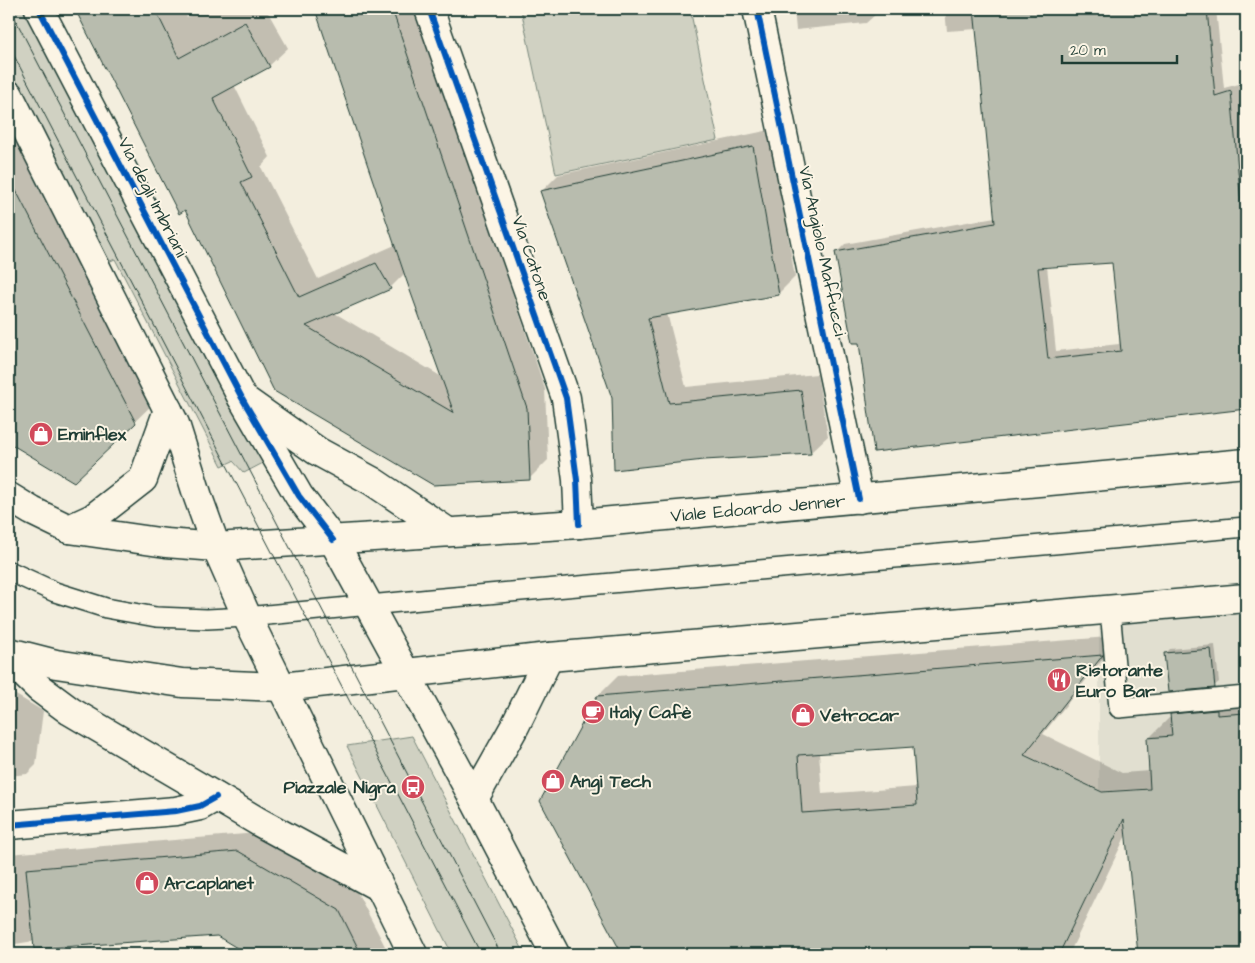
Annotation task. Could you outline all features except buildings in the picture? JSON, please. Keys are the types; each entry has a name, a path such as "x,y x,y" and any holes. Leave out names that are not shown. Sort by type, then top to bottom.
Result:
{"main road":[{"name":"Via degli Imbriani","path":"39,9 242,398 299,496 333,540 474,799 555,954"},
{"name":"Via Catone","path":"429,9 566,398 577,480 579,524"},
{"name":"Via Angiolo Maffucci","path":"757,9 859,499"},
{"path":"9,96 175,424 216,546 247,617 378,887 413,954"},
{"path":"242,398 317,451 372,481 448,532"},
{"path":"69,529 93,518 143,479 168,410"},
{"name":"Viale Edoardo Jenner","path":"9,497 32,511 69,529 166,543 216,546 579,524 1246,463"},
{"path":"9,652 56,664 182,683 282,687 405,672 465,668 549,657 1246,598"},
{"path":"474,799 515,726 549,657"},
{"path":"9,658 39,688 58,703 216,797 378,887"},
{"path":"9,825 176,811 200,806 216,797"}],"lane":[{"path":"9,571 72,598 106,608 156,617 186,619 247,617 1246,527"},
{"path":"1110,610 1118,708 1246,696"}],"shaded area":[{"path":"9,9 23,9 220,387 263,463 244,473 233,461 222,466 115,259 106,263 80,205 9,67"},
{"path":"521,9 690,9 718,140 556,174"},
{"path":"1246,608 1246,783 1099,791 1099,620"},
{"path":"412,736 525,954 452,954 347,746"}],"tram line":[{"path":"10,9 501,954"},
{"path":"9,46 481,954"}],"cycle path":[{"path":"39,9 242,398 299,496 333,540"},
{"path":"429,9 566,398 577,480 579,524"},
{"path":"757,9 859,499"},
{"path":"9,825 176,811 200,806 216,797"}],"place":[{"name":"Eminflex","path":"41,434"},
{"name":"Ristorante Euro Bar","path":"1059,680"},
{"name":"Italy Cafè","path":"593,712"},
{"name":"Vetrocar","path":"803,715"},
{"name":"Angi Tech","path":"553,781"},
{"name":"Piazzale Nigra","path":"413,787"},
{"name":"Arcaplanet","path":"147,883"}]}
